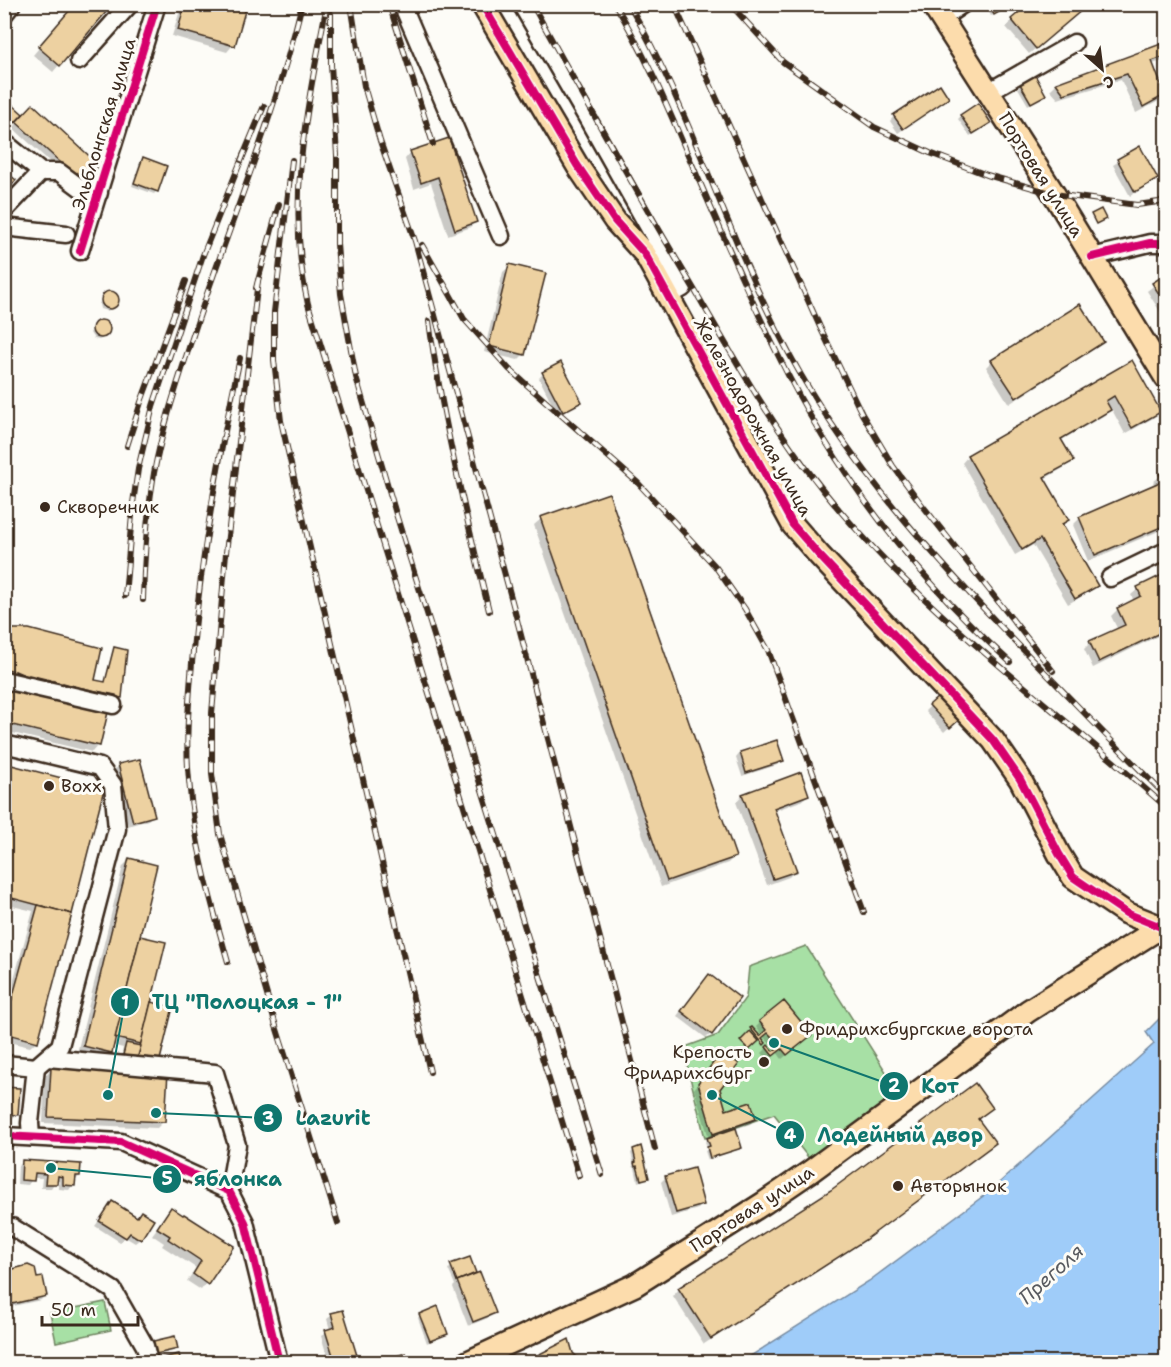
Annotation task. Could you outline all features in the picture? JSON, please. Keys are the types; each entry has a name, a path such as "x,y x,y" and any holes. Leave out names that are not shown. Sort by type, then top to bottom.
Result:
{"main road":[{"name":"Железнодорожная улица","path":"482,4 577,165 615,221 645,254 794,525 819,555 993,740 1020,779 1073,877 1126,913 1165,927"},
{"name":"Портовая улица","path":"936,12 1167,378"},
{"name":"Портовая улица","path":"468,1362 635,1285 811,1171 1028,1011 1165,927"}],"street":[{"path":"5,13 12,4"},
{"path":"79,61 130,4"},
{"name":"Эльблонгская улица","path":"80,251 157,4"},
{"path":"402,4 501,236"},
{"path":"521,4 683,288 669,296"},
{"path":"936,12 963,4"},
{"path":"988,92 1074,43"},
{"path":"4,142 41,172 59,172 86,192 99,193"},
{"path":"4,211 41,172"},
{"name":"Эльблонгская улица","path":"4,227 66,234"},
{"path":"1092,257 1150,243 1167,243"},
{"path":"1110,578 1167,551"},
{"path":"4,680 113,705"},
{"path":"4,744 100,767 113,785 117,829 60,1046 42,1062 30,1123 31,1137"},
{"path":"4,1064 42,1062 215,1073 237,1145 229,1191 245,1222 279,1362"},
{"path":"4,1137 121,1142 229,1191"},
{"path":"12,1227 113,1290 145,1346 149,1362"}],"green space":[{"path":"806,946 902,1097 811,1161 774,1114 705,1138 684,1053 685,1047 718,1035 746,997 749,967"},
{"path":"105,1302 111,1330 56,1342 50,1313"}],"water":[{"name":"Преголя","path":"1166,1012 1166,1362 741,1362 869,1281 990,1191 1154,1044 1146,1032"}],"building":[{"path":"75,4 113,4 60,66 38,47"},
{"path":"185,4 247,4 235,46 178,30"},
{"path":"989,4 1013,4 994,15"},
{"path":"1029,4 1089,4 1036,49 1011,19"},
{"path":"1166,42 1166,56 1152,61 1165,95 1143,107 1127,74 1064,94 1056,83"},
{"path":"1035,75 1046,95 1031,103 1020,84"},
{"path":"940,84 949,98 903,129 893,115"},
{"path":"4,97 23,114 7,131 4,129"},
{"path":"978,103 991,123 973,134 960,115"},
{"path":"33,104 98,164 82,182 16,122"},
{"path":"449,138 477,222 455,230 438,177 421,183 410,151"},
{"path":"1140,146 1158,179 1135,192 1117,159"},
{"path":"143,157 167,166 158,192 134,183"},
{"path":"4,170 16,180 4,194"},
{"path":"1101,209 1106,219 1096,224 1091,214"},
{"path":"509,264 546,273 525,355 489,346"},
{"path":"1166,274 1166,305 1152,283"},
{"path":"110,291 116,294 119,300 116,306 110,309 104,306 101,300 104,294"},
{"path":"1080,304 1104,342 1016,398 991,360"},
{"path":"101,320 107,323 110,329 107,335 101,338 95,335 92,329 95,323"},
{"path":"1132,360 1161,412 1132,428 1114,396 1106,401 1111,410 1061,439 1074,461 1044,477 1069,520 1062,524 1098,586 1075,599 1040,539 1022,550 967,455"},
{"path":"561,362 582,402 563,412 542,372"},
{"path":"1166,471 1166,525 1095,555 1079,517 1162,481 1159,474"},
{"path":"609,493 736,857 667,881 540,517"},
{"path":"1166,573 1166,630 1099,662 1089,641 1125,625 1117,608 1141,596 1137,587"},
{"path":"9,629 29,629 102,648 95,680 105,682 114,647 127,650 122,698 78,687 73,688 74,686 63,683 62,687 56,686 58,682 29,675 29,677 15,671 15,674 11,673 12,670 6,669 4,673 4,649"},
{"path":"4,687 108,712 100,746 4,723"},
{"path":"938,697 959,720 950,728 929,705"},
{"path":"777,740 784,761 746,773 740,752"},
{"path":"140,759 155,816 133,822 118,764"},
{"path":"4,763 104,789 72,914 4,896"},
{"path":"801,772 809,795 774,808 797,871 773,879 742,794"},
{"path":"129,858 157,865 112,1053 83,1046"},
{"path":"38,905 72,914 38,1042 4,1033 4,1028"},
{"path":"140,936 166,942 141,1044 115,1038"},
{"path":"709,974 740,998 712,1035 681,1011"},
{"name":"Фридрихсбургские ворота","path":"784,1001 812,1035 787,1055 782,1049 773,1056 766,1047 768,1045 773,1051 780,1046 768,1033 762,1038 766,1043 764,1045 750,1028 752,1027 760,1036 766,1030 759,1021"},
{"path":"151,1002 173,1007 159,1064 137,1059"},
{"path":"750,1031 759,1041 749,1050 740,1041"},
{"path":"126,1043 141,1046 137,1059 123,1055"},
{"path":"722,1051 739,1064 720,1089 726,1110 751,1102 756,1119 713,1134 698,1083"},
{"path":"51,1068 168,1072 165,1122 48,1117"},
{"path":"975,1083 993,1108 978,1119 996,1143 865,1240 711,1339 678,1288 831,1190"},
{"path":"4,1087 20,1088 18,1115 4,1114"},
{"path":"736,1128 742,1148 710,1158 707,1138"},
{"path":"641,1146 649,1178 641,1180 637,1166 635,1167 633,1149"},
{"path":"22,1160 81,1164 80,1176 76,1176 75,1186 63,1185 63,1177 58,1176 57,1184 45,1184 46,1174 35,1173 34,1181 21,1180"},
{"path":"694,1168 704,1205 676,1213 665,1176"},
{"path":"112,1201 137,1217 141,1211 154,1219 141,1240 130,1233 126,1238 99,1221"},
{"path":"171,1207 234,1246 208,1285 193,1274 201,1261 168,1239 170,1236 157,1228"},
{"path":"470,1257 476,1273 457,1281 450,1264"},
{"path":"28,1265 35,1268 37,1278 43,1277 47,1296 8,1305 4,1285 10,1284 8,1274 13,1269"},
{"path":"480,1272 496,1313 473,1322 457,1281"},
{"path":"438,1306 448,1334 430,1341 419,1314"},
{"path":"343,1310 359,1362 335,1362 325,1330 335,1327 331,1313"},
{"path":"175,1336 178,1349 152,1355 149,1342"},
{"path":"569,1339 573,1353 582,1362 524,1362"},
{"path":"406,1353 409,1362 377,1362"},
{"path":"179,1354 181,1362 154,1362 154,1360"}],"railway":[{"path":"143,600 149,505 162,436 195,329 279,86 302,4"},
{"path":"327,4 307,116 299,191 301,267 308,304 579,1176"},
{"path":"351,4 364,86 380,141 415,241 516,616 655,1149"},
{"path":"389,4 433,144"},
{"path":"532,4 632,183 739,367 787,442 823,490 901,577 944,617 1166,807"},
{"path":"615,4 654,78 765,329 799,397 824,439 878,519 909,557 974,628 1010,662"},
{"path":"629,4 675,96 777,330 801,375 845,444 894,508 948,569 1003,629 1166,796"},
{"path":"674,4 820,327 862,414 893,466 919,501 1053,671"},
{"path":"730,4 783,62 874,127 930,153 987,175 1054,194 1137,205 1166,201"},
{"path":"331,14 331,65 337,155 337,244 341,294 356,377 396,514 602,1175"},
{"path":"241,161 264,106"},
{"path":"125,596 138,469 153,406 203,255 244,153"},
{"path":"292,160 274,312 274,360 281,421 430,1072"},
{"path":"256,288 279,204"},
{"path":"422,245 464,319 509,369 638,483 715,566 745,609 768,650 864,912"},
{"path":"258,280 226,553 212,713 212,774 220,834 276,1026 338,1223"},
{"path":"127,446 186,281"},
{"path":"429,321 448,431 489,611"},
{"path":"228,962 195,827 191,803 187,736 195,624 205,548 217,472 240,358"}],"cycle path":[{"path":"80,251 157,4"},
{"path":"482,4 577,165 615,221 645,254 793,525 993,740 1020,779 1073,877 1126,913 1166,929"},
{"path":"1092,257 1150,243 1166,243"},
{"path":"4,1136 121,1142 229,1191 245,1222 279,1362"}],"place":[{"name":"Скворечник","path":"45,507"},
{"name":"Boxx","path":"49,786"},
{"name":"Фридрихсбургские ворота","path":"787,1029"},
{"name":"Кот","path":"774,1043"},
{"name":"Крепость Фридрихсбург","path":"764,1062"},
{"name":"ТЦ \"Полоцкая - 1\"","path":"108,1095"},
{"name":"Лодейный двор","path":"712,1095"},
{"name":"Lazurit","path":"156,1113"},
{"name":"яблонка","path":"51,1168"},
{"name":"Авторынок","path":"898,1186"}]}
